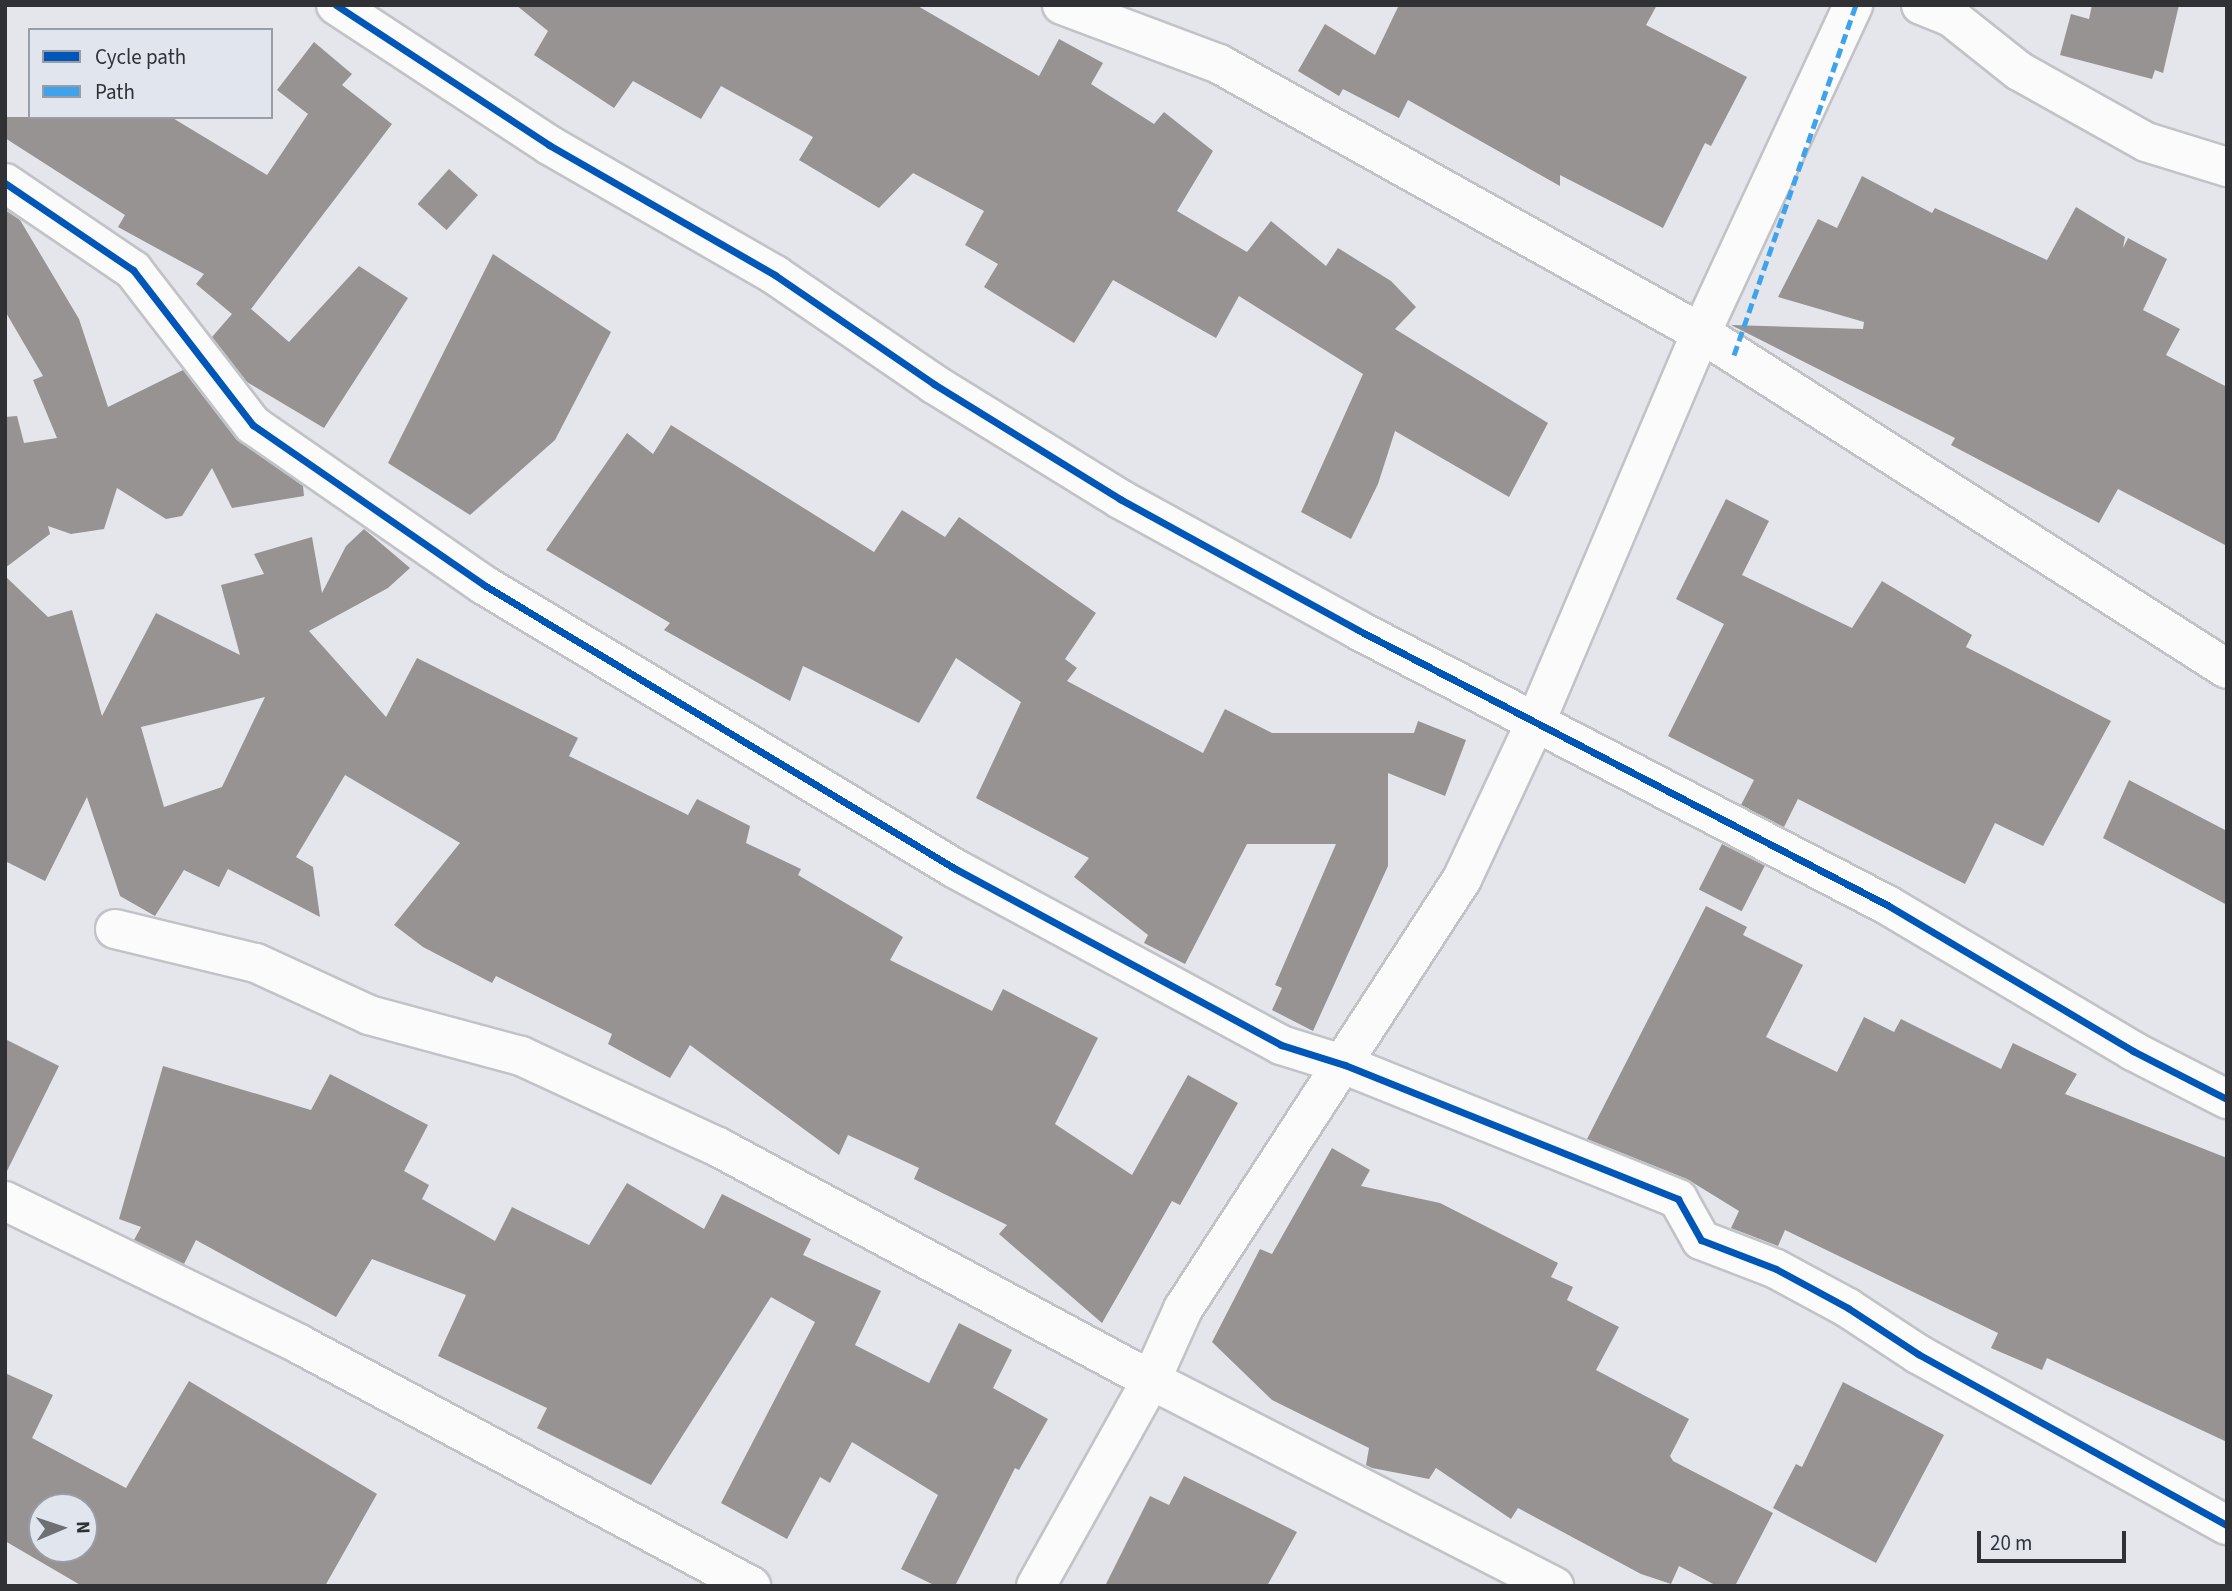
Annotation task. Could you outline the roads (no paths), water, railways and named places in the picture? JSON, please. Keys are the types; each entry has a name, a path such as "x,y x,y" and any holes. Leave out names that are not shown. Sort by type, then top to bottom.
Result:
{"street":[{"path":"1062,5 1219,64 1701,333 2227,669"},
{"path":"1036,1586 1151,1380 1182,1308 1345,1065 1462,879 1536,721 1701,333 1853,5"},
{"path":"1921,5 1951,17 2019,71 2146,142 2227,167"},
{"path":"343,7 549,145 775,275 934,384 1120,499 1889,905 2133,1051 2227,1099"},
{"path":"5,183 133,270 253,425 484,585 954,868 1281,1045 1345,1065 1678,1199 1701,1240 1776,1269 1848,1308 1918,1354 2227,1525"},
{"path":"115,929 256,963 369,1015 522,1056 718,1147 1151,1380 1554,1586"},
{"path":"5,1201 299,1344 751,1586"}]}
